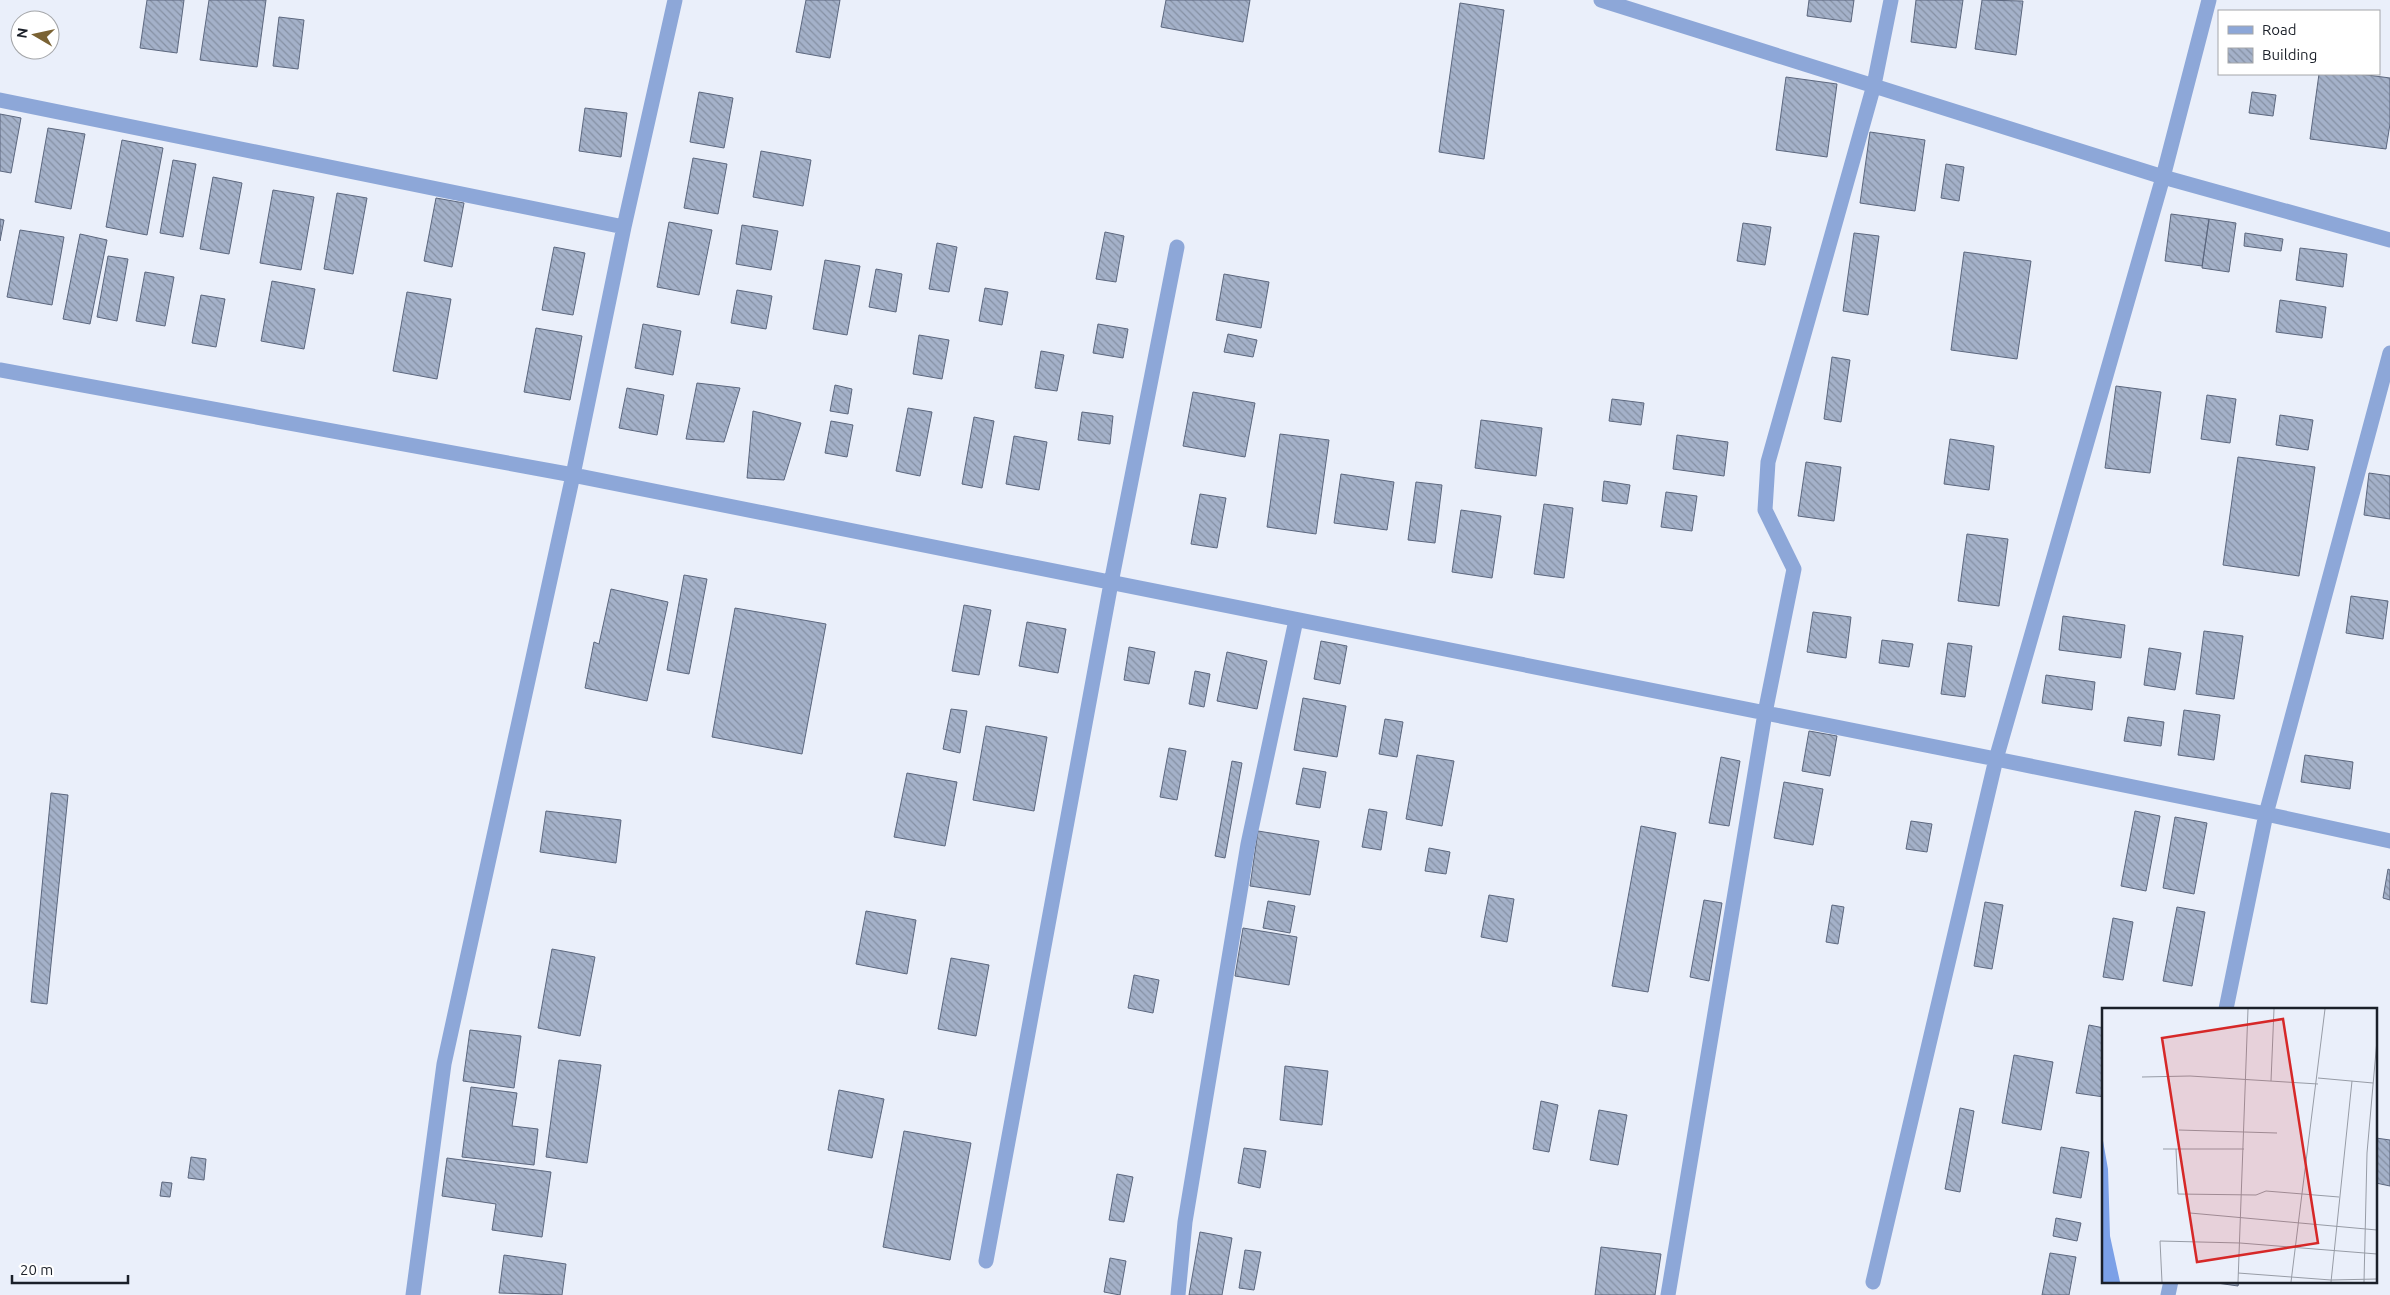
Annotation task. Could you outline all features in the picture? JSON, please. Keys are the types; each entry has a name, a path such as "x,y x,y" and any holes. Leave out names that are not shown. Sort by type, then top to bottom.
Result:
{"street":[{"path":"413,1295 444,1064 573,475 624,227 675,0"},
{"path":"1601,0 2163,177 2390,240"},
{"path":"1668,1295 1765,713 1794,569 1765,510 1768,462 1874,85 1891,0"},
{"path":"1873,1282 1996,759 2163,177 2209,0"},
{"path":"0,100 624,227"},
{"path":"986,1261 1111,583 1177,247"},
{"path":"2226,1008 2266,814 2390,354"},
{"path":"0,370 573,475 1996,759 2390,841"},
{"path":"1178,1295 1185,1222 1248,844 1296,620"},
{"path":"2168,1295 2170,1282"}],"building":[{"path":"147,0 184,0 177,53 140,48"},
{"path":"209,0 266,0 257,67 200,60"},
{"path":"806,0 840,0 830,58 796,52"},
{"path":"1166,0 1250,0 1243,42 1161,27"},
{"path":"1809,0 1854,0 1851,22 1807,16"},
{"path":"1916,0 1963,0 1956,48 1911,42"},
{"path":"1982,0 2023,1 2016,55 1975,49"},
{"path":"1460,3 1504,10 1484,159 1439,152"},
{"path":"279,17 304,20 298,69 273,66"},
{"path":"2319,75 2368,75 2390,78 2390,124 2386,149 2310,139"},
{"path":"1786,77 1837,84 1827,157 1776,150"},
{"path":"699,92 733,98 724,148 690,142"},
{"path":"2252,92 2276,95 2273,116 2249,113"},
{"path":"585,108 627,113 621,157 579,151"},
{"path":"0,114 21,118 11,173 0,171"},
{"path":"48,128 85,134 71,209 35,202"},
{"path":"1870,132 1925,140 1915,211 1860,203"},
{"path":"122,140 163,148 147,235 106,227"},
{"path":"761,151 811,160 803,206 753,197"},
{"path":"693,158 727,164 718,214 684,208"},
{"path":"173,160 196,164 183,237 160,233"},
{"path":"1946,164 1964,167 1959,201 1941,198"},
{"path":"213,177 242,183 229,254 200,249"},
{"path":"273,190 314,197 301,270 260,263"},
{"path":"337,193 367,198 353,274 324,269"},
{"path":"436,198 464,203 452,267 424,261"},
{"path":"2171,214 2209,219 2202,266 2165,261"},
{"path":"0,219 4,220 0,241"},
{"path":"2209,219 2236,223 2229,272 2202,268"},
{"path":"669,222 712,230 699,295 657,287"},
{"path":"1743,223 1771,227 1765,265 1737,261"},
{"path":"742,225 778,231 771,270 736,264"},
{"path":"20,230 64,237 52,305 7,297"},
{"path":"1105,232 1124,236 1116,282 1096,279"},
{"path":"1854,233 1879,236 1868,315 1843,311"},
{"path":"2245,233 2283,239 2281,251 2244,246"},
{"path":"80,234 107,240 90,324 63,319"},
{"path":"937,243 957,247 949,292 929,289"},
{"path":"554,247 585,253 573,315 542,310"},
{"path":"2300,248 2347,254 2343,287 2296,280"},
{"path":"1964,252 2031,261 2017,359 1951,350"},
{"path":"108,256 128,259 117,321 97,317"},
{"path":"825,260 860,266 847,335 813,329"},
{"path":"876,269 902,274 896,312 869,307"},
{"path":"145,272 174,277 165,326 136,321"},
{"path":"1224,274 1269,282 1261,328 1216,320"},
{"path":"272,281 315,289 304,349 261,341"},
{"path":"985,288 1008,292 1002,325 979,321"},
{"path":"737,290 772,296 766,329 731,323"},
{"path":"407,292 451,299 437,379 393,371"},
{"path":"201,295 225,299 216,347 192,343"},
{"path":"2280,300 2326,307 2322,338 2276,332"},
{"path":"643,324 681,331 673,375 635,368"},
{"path":"1098,324 1128,329 1123,358 1093,353"},
{"path":"536,328 582,336 570,400 524,392"},
{"path":"1228,334 1257,340 1253,357 1224,352"},
{"path":"919,335 949,340 942,379 913,374"},
{"path":"1041,351 1064,355 1057,391 1035,388"},
{"path":"1832,357 1850,360 1841,422 1824,419"},
{"path":"697,383 740,388 724,442 686,439"},
{"path":"835,385 852,389 848,414 830,411"},
{"path":"2116,386 2161,392 2150,473 2105,468"},
{"path":"627,388 664,395 657,435 619,428"},
{"path":"1193,392 1255,403 1245,457 1183,446"},
{"path":"2207,395 2236,399 2230,443 2201,439"},
{"path":"1612,399 1644,403 1641,425 1609,421"},
{"path":"908,408 932,412 920,476 896,471"},
{"path":"753,411 801,423 784,480 747,478"},
{"path":"1082,412 1113,416 1110,444 1078,440"},
{"path":"2280,415 2313,420 2308,450 2276,445"},
{"path":"974,417 994,421 982,488 962,484"},
{"path":"1481,420 1542,428 1536,476 1475,468"},
{"path":"831,421 853,425 847,457 825,453"},
{"path":"1280,434 1329,440 1316,534 1267,527"},
{"path":"1677,435 1728,442 1724,476 1673,469"},
{"path":"1014,436 1047,442 1039,490 1006,484"},
{"path":"1950,439 1994,446 1989,490 1944,484"},
{"path":"2238,457 2315,467 2299,576 2223,565"},
{"path":"1806,462 1841,467 1834,521 1798,516"},
{"path":"2369,473 2390,476 2390,519 2364,515"},
{"path":"1341,474 1394,482 1387,530 1334,523"},
{"path":"1604,481 1630,485 1627,504 1602,501"},
{"path":"1416,482 1442,485 1435,543 1408,540"},
{"path":"1666,492 1697,496 1692,531 1661,527"},
{"path":"1200,494 1226,498 1217,548 1191,544"},
{"path":"1544,504 1573,508 1564,578 1534,574"},
{"path":"1461,510 1501,516 1492,578 1452,572"},
{"path":"1967,534 2008,539 1999,606 1958,601"},
{"path":"684,575 707,579 689,674 667,670"},
{"path":"611,589 668,602 647,701 585,688 594,642 599,644"},
{"path":"2351,596 2388,601 2383,639 2346,633"},
{"path":"964,605 991,610 979,675 952,671"},
{"path":"735,608 826,624 802,754 712,737"},
{"path":"1813,612 1851,617 1846,658 1807,652"},
{"path":"2063,616 2125,625 2121,658 2059,650"},
{"path":"1027,622 1066,629 1058,673 1019,666"},
{"path":"2204,631 2243,636 2234,699 2196,694"},
{"path":"1882,640 1913,644 1909,667 1879,663"},
{"path":"1321,641 1347,646 1340,684 1314,679"},
{"path":"1948,643 1972,646 1965,697 1941,694"},
{"path":"1129,647 1155,652 1149,684 1124,680"},
{"path":"2149,648 2181,653 2175,690 2144,685"},
{"path":"1227,652 1267,661 1257,709 1217,701"},
{"path":"1195,671 1210,674 1204,707 1189,704"},
{"path":"2046,675 2095,682 2092,710 2042,703"},
{"path":"1303,698 1346,706 1337,757 1294,750"},
{"path":"951,709 967,711 960,753 943,749"},
{"path":"2184,710 2220,715 2214,760 2178,755"},
{"path":"2128,717 2164,722 2161,746 2124,741"},
{"path":"1385,719 1403,722 1397,757 1379,754"},
{"path":"986,726 1047,737 1034,811 973,800"},
{"path":"1809,731 1837,736 1830,776 1802,771"},
{"path":"1169,748 1186,751 1177,800 1160,797"},
{"path":"1417,755 1454,761 1442,826 1406,819"},
{"path":"2305,755 2353,762 2350,789 2301,782"},
{"path":"1721,757 1740,761 1729,826 1709,823"},
{"path":"1232,761 1242,763 1225,858 1215,856"},
{"path":"1303,768 1326,772 1320,808 1296,804"},
{"path":"907,773 957,782 945,846 894,837"},
{"path":"1784,782 1823,789 1813,845 1774,838"},
{"path":"51,793 68,795 47,1004 31,1002"},
{"path":"1369,809 1387,812 1381,850 1362,847"},
{"path":"546,811 621,820 616,863 540,852"},
{"path":"2135,811 2160,816 2146,891 2121,886"},
{"path":"2175,817 2207,823 2194,894 2163,888"},
{"path":"1911,821 1932,824 1927,852 1906,849"},
{"path":"1641,826 1676,833 1648,992 1612,986"},
{"path":"1258,831 1319,841 1310,895 1250,886"},
{"path":"1429,848 1450,852 1446,874 1425,871"},
{"path":"2388,869 2390,870 2390,900 2383,898"},
{"path":"1489,895 1514,899 1507,942 1481,937"},
{"path":"1704,900 1722,903 1709,981 1690,977"},
{"path":"1268,901 1295,906 1290,933 1263,928"},
{"path":"1985,902 2003,905 1992,969 1974,966"},
{"path":"1832,905 1844,907 1838,944 1826,942"},
{"path":"2177,907 2205,912 2192,986 2163,981"},
{"path":"866,911 916,920 907,974 856,964"},
{"path":"2113,918 2133,922 2123,980 2103,977"},
{"path":"1243,928 1297,937 1289,985 1235,976"},
{"path":"552,949 595,957 580,1036 538,1028"},
{"path":"951,958 989,965 976,1036 938,1029"},
{"path":"1134,975 1159,980 1153,1013 1128,1008"},
{"path":"2089,1025 2102,1028 2102,1097 2076,1093"},
{"path":"470,1030 521,1036 514,1088 463,1081"},
{"path":"2014,1055 2053,1062 2041,1130 2002,1123"},
{"path":"559,1060 601,1065 587,1163 546,1157"},
{"path":"1285,1066 1328,1071 1322,1125 1280,1120"},
{"path":"471,1087 517,1093 512,1126 538,1129 534,1165 462,1157"},
{"path":"839,1090 884,1099 872,1158 828,1150"},
{"path":"1541,1101 1558,1105 1549,1152 1533,1149"},
{"path":"1960,1108 1974,1111 1960,1192 1945,1189"},
{"path":"1599,1110 1627,1115 1618,1165 1590,1160"},
{"path":"904,1131 971,1143 950,1260 883,1247"},
{"path":"2378,1138 2390,1140 2390,1186 2378,1183"},
{"path":"2061,1147 2089,1152 2081,1198 2053,1193"},
{"path":"1244,1148 1266,1151 1260,1188 1238,1183"},
{"path":"191,1157 206,1159 204,1180 188,1178"},
{"path":"447,1158 551,1172 542,1237 492,1230 496,1204 442,1196"},
{"path":"1117,1174 1133,1177 1124,1222 1109,1220"},
{"path":"162,1182 172,1183 170,1197 160,1196"},
{"path":"2056,1218 2081,1223 2077,1241 2053,1236"},
{"path":"1200,1232 1232,1238 1222,1295 1189,1295"},
{"path":"1601,1247 1661,1254 1655,1295 1595,1295"},
{"path":"1245,1250 1261,1252 1254,1290 1239,1288"},
{"path":"2050,1253 2076,1257 2069,1295 2042,1295"},
{"path":"504,1255 566,1264 562,1295 499,1293"},
{"path":"1110,1258 1126,1261 1120,1295 1104,1292"},
{"path":"2218,1282 2239,1282 2238,1286"}]}
